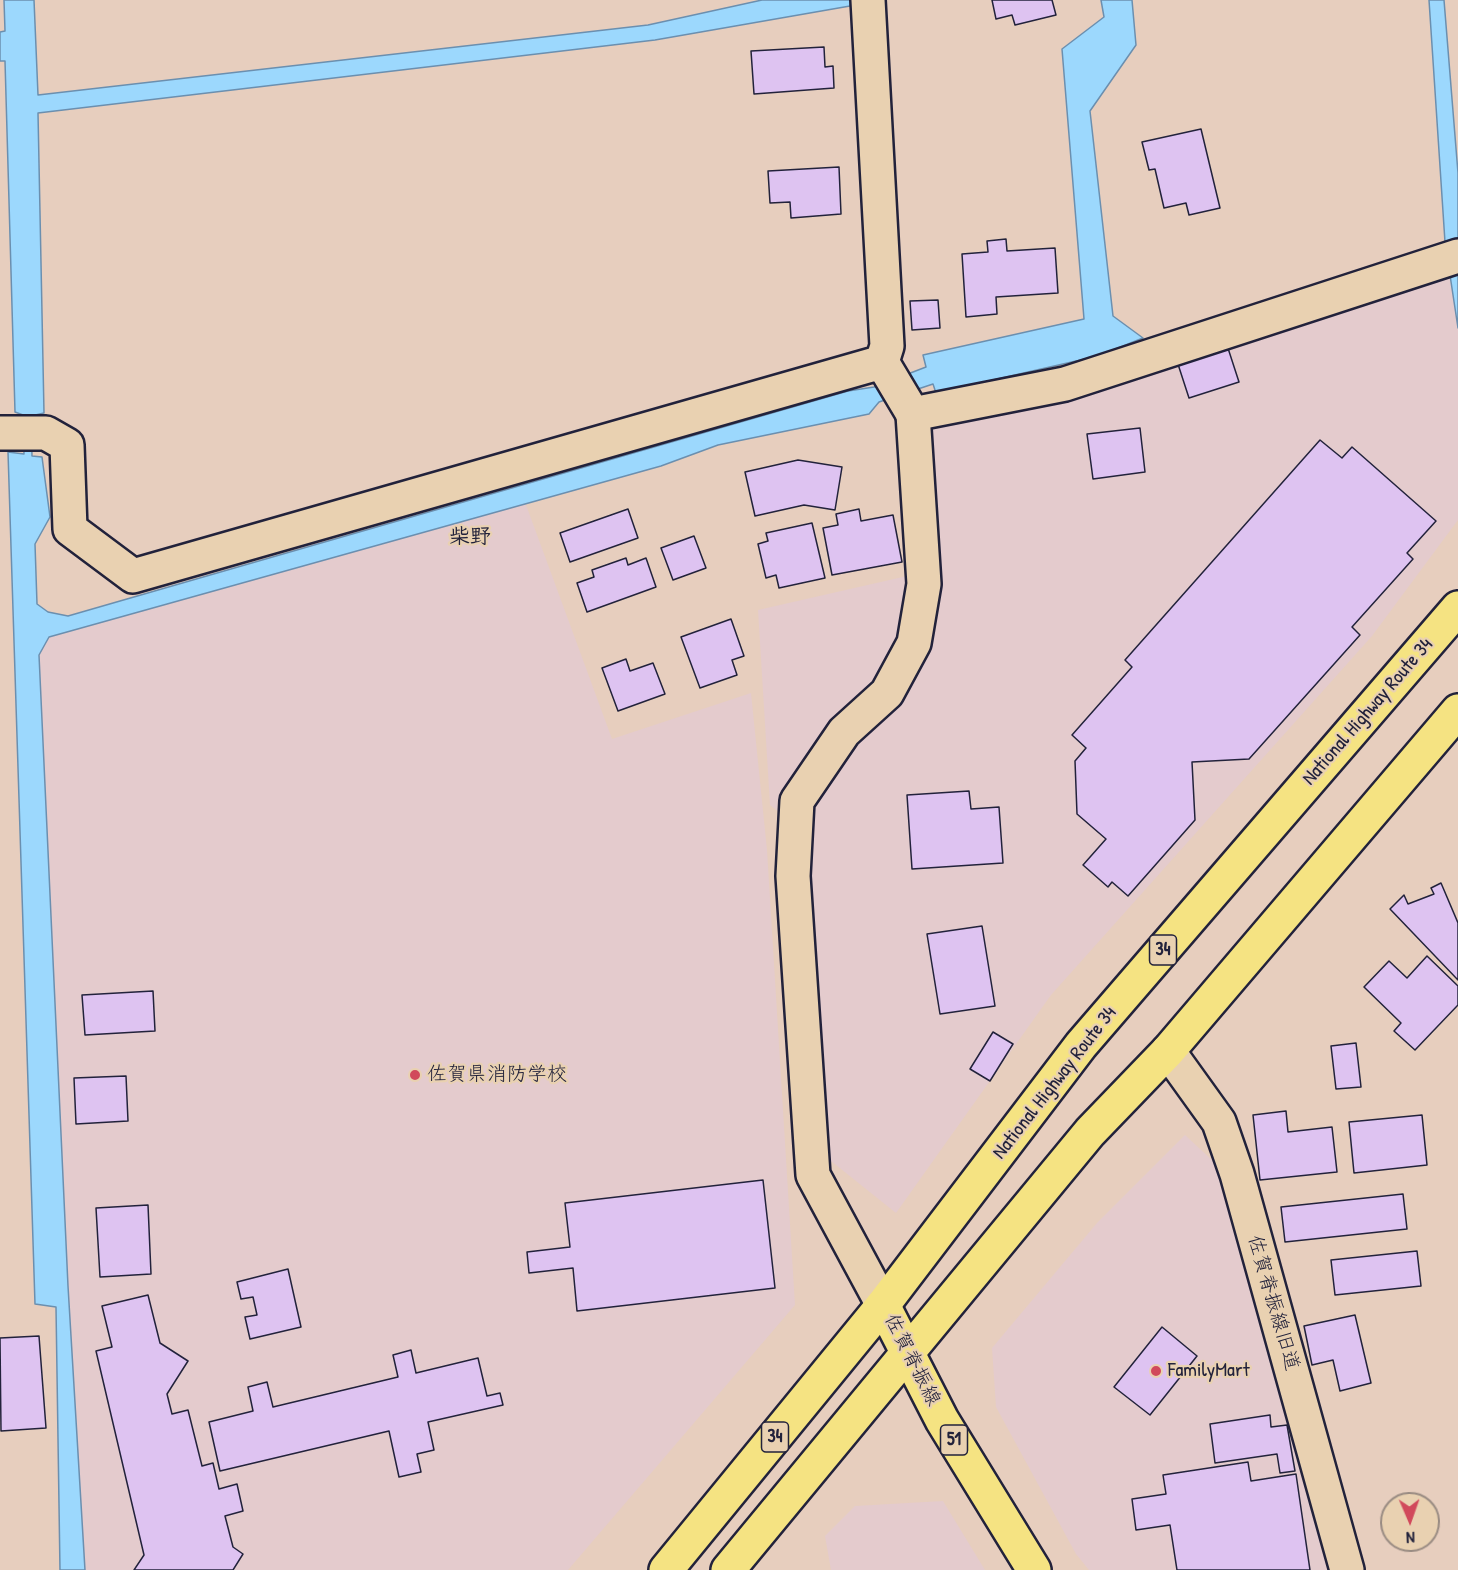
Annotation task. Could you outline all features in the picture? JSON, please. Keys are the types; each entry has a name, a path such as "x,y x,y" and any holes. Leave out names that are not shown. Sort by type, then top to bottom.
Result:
{"main road":[{"name":"National Highway Route 34","path":"666,1570 883,1305 1081,1045 1458,608"},
{"name":"34","path":"728,1570 1090,1132 1168,1051 1458,711"},
{"name":"佐賀脊振線","path":"883,1305 942,1420 1034,1570"}],"street":[{"path":"868,0 887,346 898,388 924,584 914,642 887,693 844,732 797,801 793,876 813,1175 883,1305"},
{"path":"18,433 46,433 67,445 70,529 133,576 898,388 1065,384 1448,259"},
{"name":"佐賀脊振線旧道","path":"1168,1051 1219,1122 1237,1174 1347,1570"}],"shaded area":[{"path":"1448,268 1458,322 1458,520 1372,636 1051,995 896,1213 826,1157 808,835 770,805 758,610 907,576 934,419"},
{"name":"佐賀県消防学校","path":"522,494 612,739 751,693 767,850 795,1305 568,1570 75,1570 28,631"},
{"path":"1185,1135 1214,1162 1330,1570 1089,1570 1076,1554 996,1407 992,1348 1097,1223"},
{"path":"943,1501 985,1570 831,1570 825,1536 855,1506"}],"water":[{"path":"4,0 34,0 38,95 648,25 762,0 851,0 850,6 655,40 38,113 44,413 31,416 32,456 42,457 50,517 35,544 37,604 48,612 68,616 848,391 874,387 926,367 923,355 1084,319 1062,49 1104,17 1101,0 1132,0 1136,45 1090,111 1113,316 1143,338 1098,356 936,393 933,384 879,402 869,414 718,445 661,466 49,637 39,655 68,1286 85,1570 60,1570 56,1307 35,1304 8,452 24,454 23,415 15,412 5,61 0,61 0,32 5,31"},
{"path":"1429,0 1444,0 1458,173 1458,328 1445,242"}],"building":[{"path":"992,0 1052,0 1056,15 1015,25 1012,15 996,19"},
{"path":"824,47 825,67 833,66 834,88 754,94 751,51"},
{"path":"1201,129 1220,208 1189,215 1186,203 1164,208 1155,169 1149,170 1142,142"},
{"path":"839,167 841,214 791,218 790,202 770,203 768,171"},
{"path":"1006,239 1007,251 1055,248 1058,293 996,297 997,314 966,317 962,254 988,252 987,241"},
{"path":"938,300 940,328 912,330 910,301"},
{"path":"1225,339 1239,382 1189,398 1175,355"},
{"path":"1140,428 1145,472 1093,479 1087,434"},
{"path":"1320,440 1342,458 1352,447 1436,521 1407,553 1413,559 1352,627 1360,635 1249,759 1192,762 1195,820 1128,896 1112,882 1108,887 1083,865 1106,839 1077,814 1075,761 1086,748 1072,735 1132,667 1125,660"},
{"path":"798,460 842,467 835,510 804,505 755,516 745,472"},
{"path":"628,509 638,538 570,562 560,533"},
{"path":"859,509 861,521 893,515 902,562 832,575 823,528 838,525 836,514"},
{"path":"812,523 825,578 779,588 776,575 766,578 758,544 768,541 766,533"},
{"path":"694,536 706,568 673,580 661,548"},
{"path":"626,558 628,565 646,558 656,587 587,612 577,583 594,577 592,570"},
{"path":"731,619 744,656 732,660 737,675 700,688 681,637"},
{"path":"626,659 630,671 653,663 665,694 618,711 602,668"},
{"path":"969,791 971,809 999,807 1003,863 912,869 907,795"},
{"path":"1441,883 1458,923 1458,980 1390,909 1404,895 1408,904 1434,894 1431,888"},
{"path":"982,926 995,1006 940,1014 927,934"},
{"path":"1427,956 1458,986 1458,1005 1415,1050 1394,1031 1401,1023 1364,987 1389,961 1407,978"},
{"path":"153,991 155,1031 85,1035 82,995"},
{"path":"993,1032 1013,1044 990,1081 970,1069"},
{"path":"1356,1043 1361,1087 1336,1089 1331,1046"},
{"path":"126,1076 128,1121 76,1124 74,1078"},
{"path":"1286,1111 1288,1132 1332,1127 1337,1172 1260,1180 1253,1115"},
{"path":"1422,1115 1427,1165 1354,1173 1349,1122"},
{"path":"763,1180 775,1288 577,1311 573,1268 529,1273 527,1252 570,1247 565,1203"},
{"path":"1403,1194 1407,1229 1285,1242 1281,1207"},
{"path":"148,1205 151,1274 100,1277 96,1208"},
{"path":"1417,1251 1421,1286 1335,1295 1331,1260"},
{"path":"288,1269 301,1327 250,1339 245,1317 257,1315 253,1297 241,1299 237,1282"},
{"path":"148,1295 160,1343 188,1361 167,1394 172,1414 188,1410 202,1466 213,1463 219,1489 237,1484 243,1511 225,1516 233,1547 243,1554 233,1570 134,1570 144,1555 96,1351 112,1347 102,1306"},
{"path":"1355,1315 1371,1383 1340,1391 1333,1360 1312,1365 1304,1326"},
{"name":"FamilyMart","path":"1162,1327 1197,1356 1150,1415 1114,1387"},
{"path":"39,1336 46,1428 1,1431 0,1338"},
{"path":"411,1350 416,1373 478,1358 487,1396 500,1393 503,1405 428,1422 434,1450 417,1454 421,1472 399,1477 389,1431 220,1471 209,1422 253,1411 248,1387 267,1382 273,1407 398,1377 393,1355"},
{"path":"1270,1415 1271,1427 1287,1425 1295,1471 1280,1473 1277,1454 1215,1463 1210,1424"},
{"path":"1248,1462 1251,1481 1296,1474 1310,1570 1177,1570 1170,1525 1136,1530 1132,1499 1166,1494 1163,1475"}],"place":[{"name":"佐賀県消防学校","path":"415,1075"},
{"name":"FamilyMart","path":"1156,1371"}],"district":[{"name":"柴野","path":"470,537"}]}
